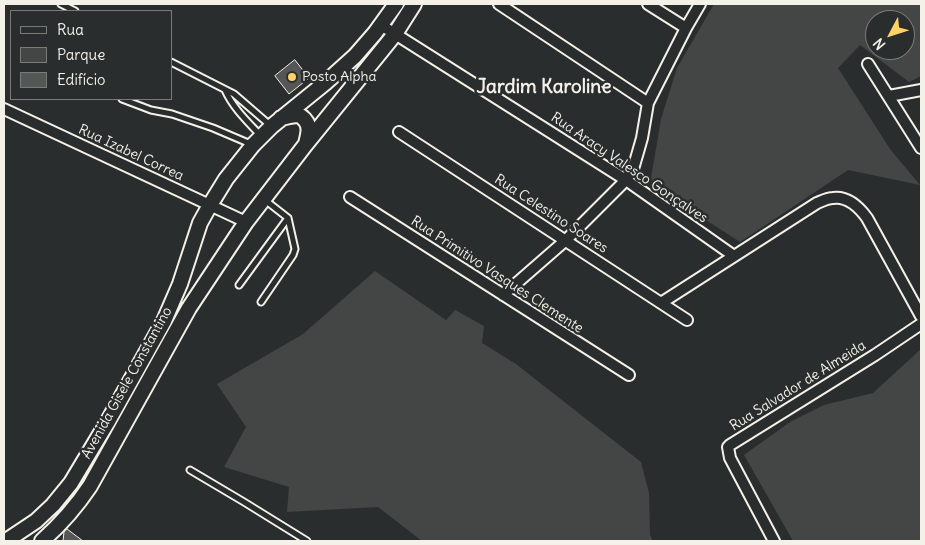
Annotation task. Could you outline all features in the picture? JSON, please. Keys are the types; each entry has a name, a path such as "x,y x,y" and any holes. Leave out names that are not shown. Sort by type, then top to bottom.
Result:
{"main road":[{"name":"Avenida Gisele Constantino","path":"15,539 53,505 71,483 107,423 164,321 180,284 200,224 226,179 257,141 276,122 355,56 396,4"},
{"name":"Avenida Gisele Constantino","path":"43,541 69,514 90,486 189,308 246,222 395,34 414,4"},
{"path":"276,122 297,115 302,117 309,126 306,144"},
{"path":"30,526 43,541"}],"street":[{"path":"499,4 648,103"},
{"path":"648,4 686,28"},
{"path":"503,295 566,240 626,180 633,169 642,138 648,103 700,4"},
{"name":"Rua Aracy Valesco Gonçalves","path":"381,25 626,180 734,256"},
{"path":"868,64 921,148"},
{"path":"889,96 921,90"},
{"name":"Rua Izabel Correa","path":"4,108 246,222"},
{"name":"Rua Celestino Soares","path":"399,132 687,320"},
{"name":"Rua Primitivo Vasques Clemente","path":"350,198 629,375"},
{"path":"661,303 817,202 834,198 847,199 859,207 867,218 921,316"},
{"name":"Rua Salvador de Almeida","path":"774,541 730,458 728,447 876,355 921,324"}],"lane":[{"path":"61,4 73,10"},
{"path":"172,63 234,94 276,122"},
{"path":"225,90 257,141"},
{"path":"125,100 257,141"},
{"path":"261,302 293,255 295,249 288,218 264,199"},
{"path":"239,285 288,218"},
{"path":"190,470 307,541"}],"green space":[{"path":"714,4 921,4 921,76 909,82 880,60 915,60 915,10 865,10 865,49 860,45 838,68 890,149 920,185 848,170 740,242 650,184 661,119 677,68"},
{"path":"375,271 446,320 455,310 484,326 482,343 516,364 641,462 649,493 650,535 653,541 422,541 378,507 287,512 289,487 224,467 246,427 217,384 303,334"},
{"path":"921,349 921,541 793,541 744,455 790,422 824,405 873,393"}],"building":[{"name":"Posto Alpha","path":"295,60 309,78 289,94 275,76"},
{"path":"67,529 83,541 63,541 64,532"}],"place":[{"name":"Posto Alpha","path":"292,77"}],"district":[{"name":"Jardim Karoline","path":"544,88"}]}
